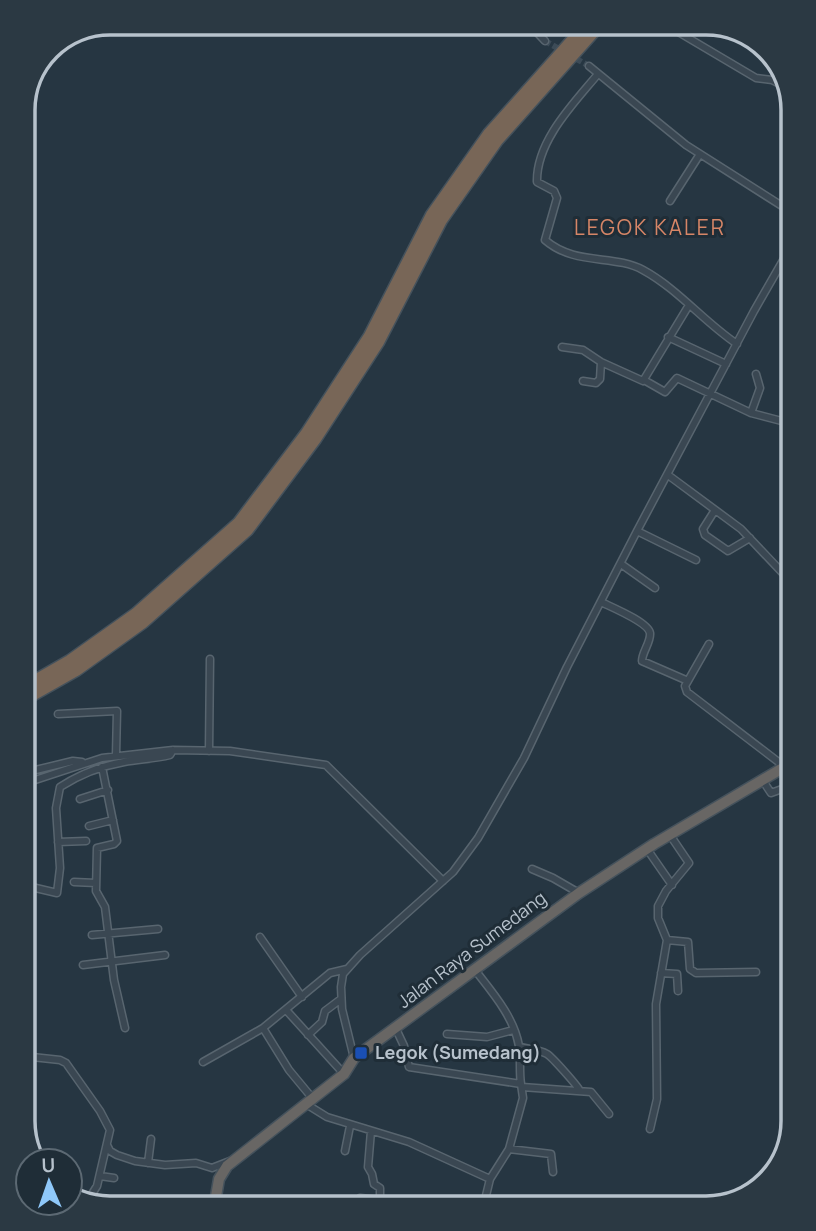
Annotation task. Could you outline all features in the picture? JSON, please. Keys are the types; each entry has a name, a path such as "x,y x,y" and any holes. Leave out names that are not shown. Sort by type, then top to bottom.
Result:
{"highway":[{"path":"35,681 70,661 136,614 239,523 307,433 370,336 432,215 489,134 577,35"},
{"path":"35,693 76,670 143,622 247,530 315,439 378,342 441,220 497,140 590,35"},
{"name":"Jalan Raya Sumedang","path":"216,1196 221,1174 233,1160 344,1074 354,1058 579,893 647,849 781,770"}],"street":[{"path":"539,35 545,41"},
{"path":"683,35 756,78 775,82"},
{"path":"589,66 700,154 781,205"},
{"path":"598,74 562,117 547,145 537,182 554,191 558,198 545,240 577,256 642,270 737,344"},
{"path":"670,201 700,154"},
{"path":"354,1058 341,999 341,980 346,969 443,881 471,850 509,786 637,531 781,265"},
{"path":"644,380 689,305"},
{"path":"668,337 726,364"},
{"path":"562,347 583,350 601,362 665,392 677,378 751,413 781,421"},
{"path":"583,382 596,383 600,379 601,362"},
{"path":"751,413 760,388 756,374"},
{"path":"667,475 750,538 781,570"},
{"path":"715,510 703,529 705,535 728,551 750,538"},
{"path":"637,531 696,560"},
{"path":"621,564 655,588"},
{"path":"601,602 648,628 650,636 642,661 688,681"},
{"path":"709,644 685,686 687,692 781,759"},
{"path":"209,751 210,659"},
{"path":"58,715 117,712 116,755"},
{"path":"35,780 84,762 116,755 173,750 276,757 329,766 443,881"},
{"path":"35,888 57,893 60,868 56,808 60,787 79,775 102,767 156,759 170,755 173,750"},
{"path":"35,770 73,761 84,762"},
{"path":"102,767 117,841 114,845 97,848 96,891 105,907 107,934 125,1028"},
{"path":"763,781 771,793 781,789"},
{"path":"80,799 108,790"},
{"path":"89,826 113,820"},
{"path":"650,1129 657,1099 656,1021 667,940 657,912 660,900 689,863 670,835"},
{"path":"58,842 86,841"},
{"path":"647,849 672,885"},
{"path":"532,869 579,893"},
{"path":"75,882 96,883"},
{"path":"93,935 159,929"},
{"path":"260,937 302,997"},
{"path":"667,940 688,942 690,969 696,973 756,972"},
{"path":"83,965 165,955"},
{"path":"203,1062 262,1028 330,973 346,969"},
{"path":"475,971 500,1005 513,1030 519,1047 523,1098 509,1149 490,1179 486,1196"},
{"path":"662,974 677,974 678,991"},
{"path":"308,1035 322,1022 325,1011 341,999"},
{"path":"287,1010 344,1074"},
{"path":"262,1028 310,1102 327,1117 409,1142 490,1179"},
{"path":"396,1029 405,1047 409,1067 522,1086 594,1094 610,1114"},
{"path":"447,1034 487,1037 513,1030"},
{"path":"519,1047 548,1055 573,1079 580,1091"},
{"path":"35,1057 60,1060 70,1067 110,1130 100,1177 92,1194"},
{"path":"345,1151 350,1126"},
{"path":"371,1132 368,1167 374,1184 380,1188 380,1196"},
{"path":"148,1163 152,1139"},
{"path":"107,1145 110,1151 117,1155 148,1163 195,1163 212,1168 233,1160"},
{"path":"509,1149 551,1154 553,1172"},
{"path":"100,1177 114,1178"}],"tunnel":[{"path":"545,41 589,66"}],"place":[{"name":"Legok (Sumedang)","path":"361,1053"}],"district":[{"name":"LEGOK KALER","path":"650,228"}]}
